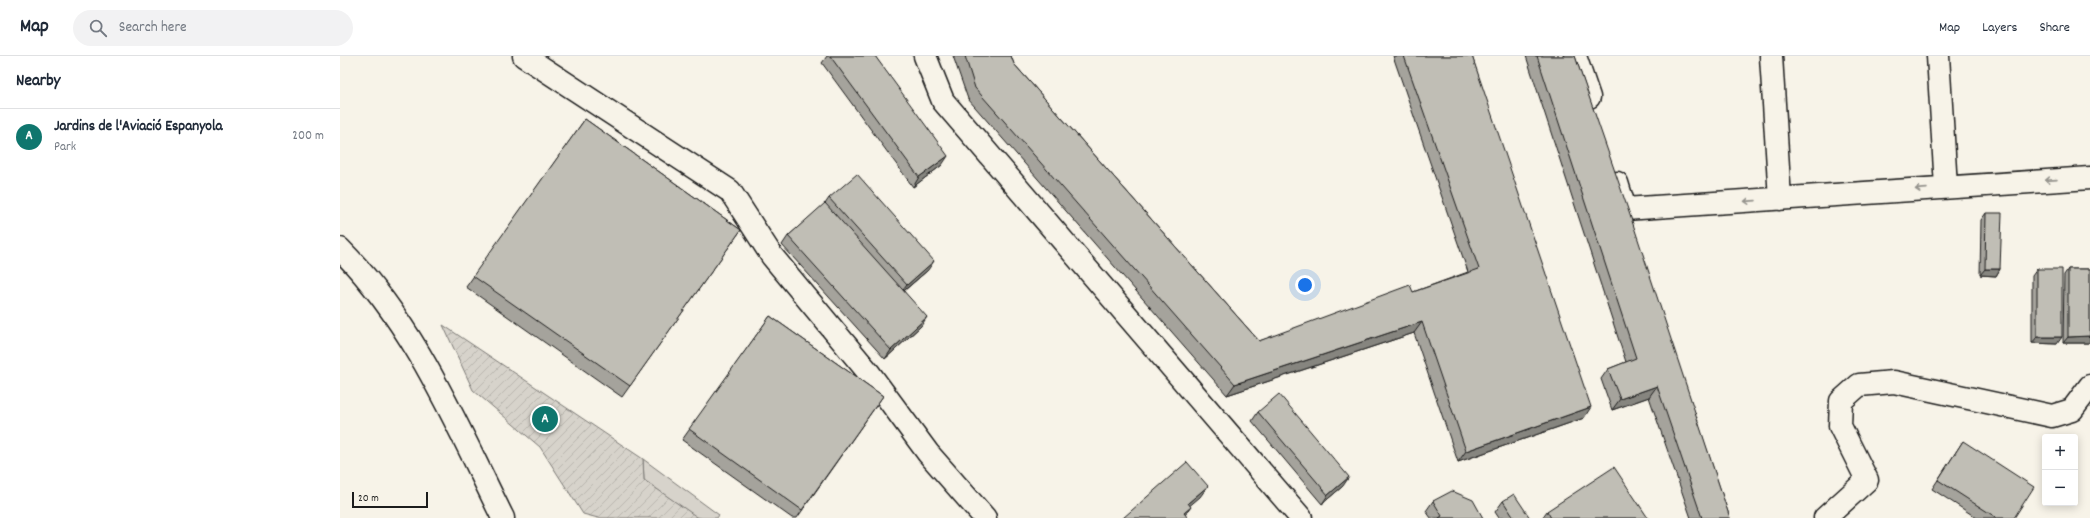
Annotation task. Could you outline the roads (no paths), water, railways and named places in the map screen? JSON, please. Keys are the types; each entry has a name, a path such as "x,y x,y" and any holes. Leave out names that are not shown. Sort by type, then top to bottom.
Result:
{"street":[{"path":"524,56 730,191 772,256 869,374 928,453 985,518"},
{"path":"925,56 943,101 1301,518"},
{"path":"1575,56 1594,114"},
{"path":"1771,56 1780,199"},
{"path":"1938,56 1946,187"},
{"path":"1611,165 1625,209 2090,178"},
{"path":"340,249 374,286 403,326 424,361 503,518"},
{"path":"1825,518 1867,480 1840,426 1841,401 1859,385 1894,382 2052,416 2072,410 2090,386"}],"place":[{"name":"Jardins de l'Aviació Espanyola","path":"545,419"}]}
